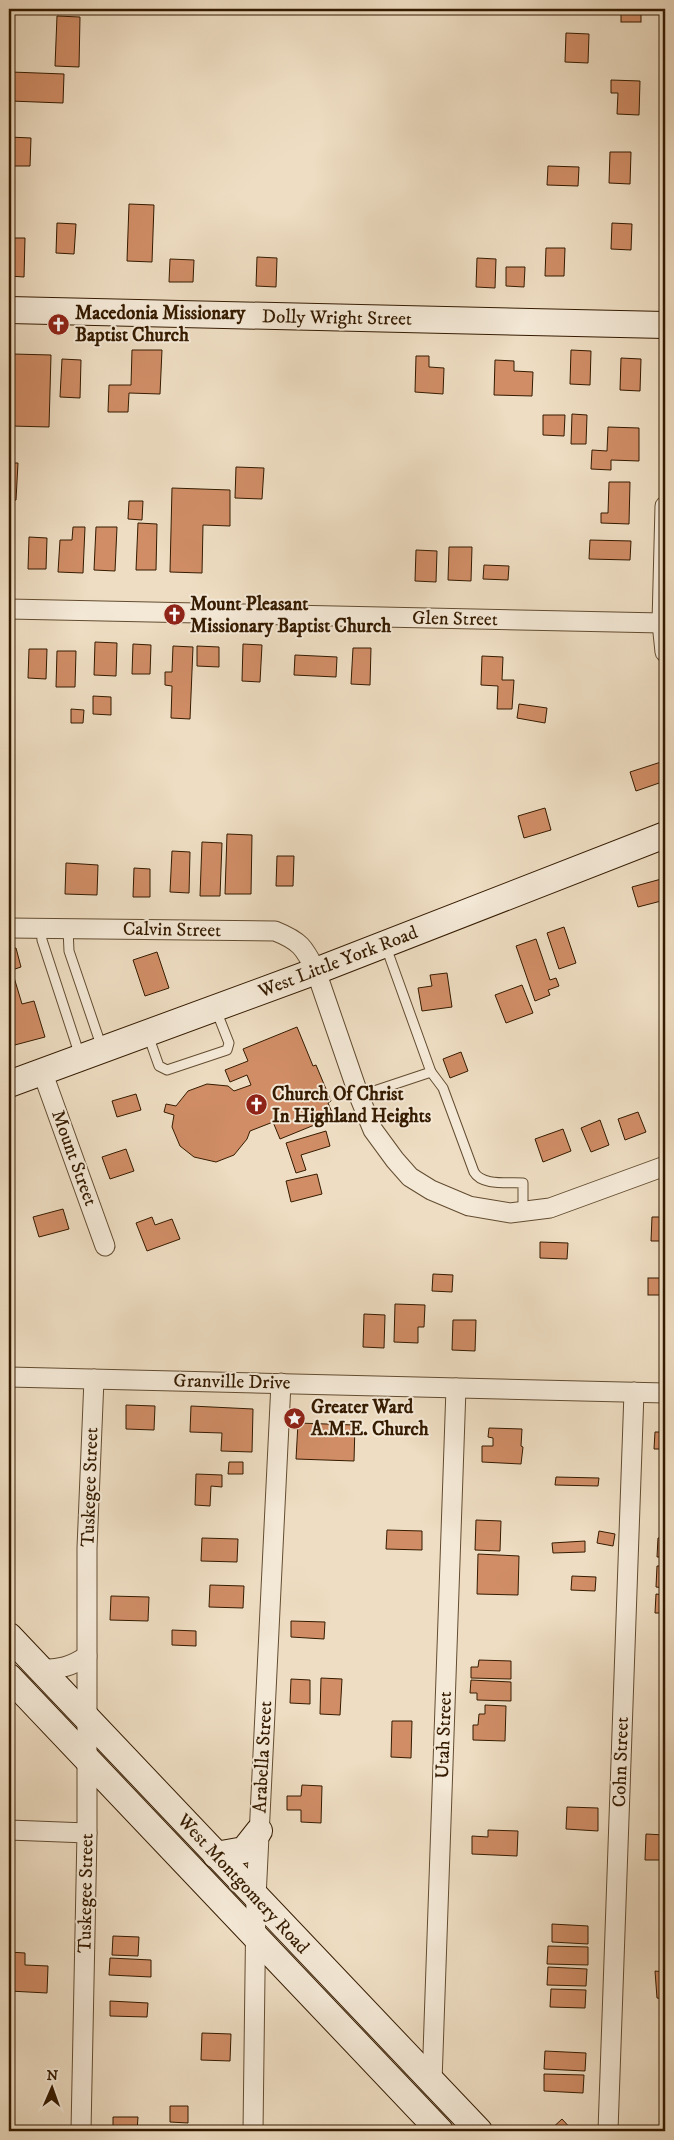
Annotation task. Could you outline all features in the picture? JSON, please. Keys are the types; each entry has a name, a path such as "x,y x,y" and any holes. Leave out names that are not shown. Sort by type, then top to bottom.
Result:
{"main road":[{"name":"Dolly Wright Street","path":"9,310 665,325"},
{"name":"West Little York Road","path":"9,1084 42,1070 316,972 665,835"},
{"name":"West Montgomery Road","path":"9,1636 479,2131"},
{"name":"West Montgomery Road","path":"9,1677 432,2127"},
{"path":"216,1855 244,1850 259,1831"}],"street":[{"path":"665,506 662,623 665,652"},
{"name":"Glen Street","path":"9,609 662,623"},
{"name":"Calvin Street","path":"9,928 275,931 293,938 306,952 316,972 359,1096 373,1130 410,1177 431,1190 469,1206 510,1213 550,1208 665,1166"},
{"name":"Mount Street","path":"42,1070 105,1246"},
{"name":"Granville Drive","path":"9,1377 665,1393"},
{"name":"Tuskegee Street","path":"81,2131 88,1832 87,1548 94,1378"},
{"name":"Arabella Street","path":"253,2131 256,1898 281,1383"},
{"name":"Utah Street","path":"432,2082 456,1388"},
{"name":"Cohn Street","path":"608,2131 634,1392"},
{"path":"41,1670 55,1670 74,1664 87,1656"},
{"path":"9,1830 88,1832"}],"lane":[{"path":"41,928 42,940 53,976 91,1053"},
{"path":"68,928 69,950 91,1053"},
{"path":"385,944 431,1072 443,1088 478,1178 485,1181 523,1183 523,1211"},
{"path":"147,1033 160,1066 167,1070 226,1050 229,1043 215,1008"},
{"path":"359,1096 431,1072"}],"building":[{"path":"621,9 641,9 641,22 621,22"},
{"path":"57,16 80,17 79,67 55,66"},
{"path":"566,33 589,34 588,63 565,62"},
{"path":"11,72 64,74 63,103 10,101"},
{"path":"611,80 640,81 639,115 617,114 618,93 611,93"},
{"path":"9,137 31,138 30,166 9,166"},
{"path":"610,152 631,152 630,184 609,183"},
{"path":"548,166 579,167 578,186 547,185"},
{"path":"129,204 154,205 152,262 127,261"},
{"path":"57,223 76,224 74,254 56,253"},
{"path":"612,223 632,224 631,250 611,249"},
{"path":"12,238 25,238 24,277 9,276 9,253 11,253"},
{"path":"546,248 565,248 564,276 545,276"},
{"path":"257,257 277,258 276,287 256,286"},
{"path":"477,258 496,259 495,288 476,287"},
{"path":"170,259 194,260 193,282 169,282"},
{"path":"506,267 525,267 524,287 506,286"},
{"path":"132,350 162,350 160,394 129,393 128,412 108,412 109,385 131,385"},
{"path":"571,350 591,351 590,385 570,384"},
{"path":"13,354 51,355 49,427 11,426"},
{"path":"416,356 429,356 429,367 444,368 443,394 415,392"},
{"path":"621,358 641,359 640,391 620,390"},
{"path":"62,359 81,360 80,398 60,397"},
{"path":"495,360 514,361 514,371 533,372 532,396 494,395"},
{"path":"572,414 587,415 586,444 571,444"},
{"path":"543,415 565,415 564,436 543,435"},
{"path":"608,427 639,428 639,461 611,460 611,470 591,469 592,450 607,451"},
{"path":"9,463 18,463 16,500 9,500"},
{"path":"236,467 264,468 262,499 235,498"},
{"path":"609,482 630,482 629,524 601,523 601,513 608,513"},
{"path":"172,488 230,490 230,526 203,525 202,573 170,572"},
{"path":"129,501 143,501 142,520 128,519"},
{"path":"138,523 157,524 156,570 136,570"},
{"path":"73,527 85,527 83,573 58,572 60,540 72,540"},
{"path":"96,527 117,527 115,571 94,570"},
{"path":"9,537 14,538 14,562 9,562"},
{"path":"29,537 47,538 46,569 28,569"},
{"path":"590,540 631,541 630,560 589,559"},
{"path":"449,547 472,547 471,581 448,580"},
{"path":"416,550 437,551 436,582 415,581"},
{"path":"484,565 509,566 508,580 483,579"},
{"path":"95,642 117,643 116,676 94,675"},
{"path":"133,644 151,645 150,674 132,674"},
{"path":"243,644 262,645 260,682 242,681"},
{"path":"173,646 193,647 190,719 171,718 172,686 165,685 165,672 172,672"},
{"path":"197,646 219,647 219,667 197,666"},
{"path":"353,648 371,648 370,685 351,684"},
{"path":"29,649 47,649 46,679 28,678"},
{"path":"57,651 76,651 75,687 56,687"},
{"path":"295,655 337,657 336,677 294,675"},
{"path":"482,656 503,657 502,680 514,680 512,709 497,709 498,686 481,685"},
{"path":"93,696 111,697 111,715 93,714"},
{"path":"519,704 547,708 545,723 517,718"},
{"path":"71,709 84,710 83,723 71,723"},
{"path":"661,762 665,781 636,791 630,772"},
{"path":"545,808 551,830 524,838 518,816"},
{"path":"227,834 252,835 251,894 225,894"},
{"path":"202,842 222,843 220,896 200,896"},
{"path":"172,851 190,852 189,893 170,892"},
{"path":"9,852 11,853 10,892 9,892"},
{"path":"277,856 294,856 293,886 276,886"},
{"path":"66,863 98,865 97,895 65,894"},
{"path":"134,868 150,869 150,897 133,897"},
{"path":"665,878 665,900 638,907 632,887"},
{"path":"564,927 576,963 559,969 547,933"},
{"path":"536,939 550,980 556,978 559,986 548,990 550,995 535,1001 516,946"},
{"path":"16,948 21,967 9,971 9,949"},
{"path":"157,952 169,988 145,996 133,960"},
{"path":"447,973 452,1007 422,1011 418,988 432,986 430,975"},
{"path":"13,974 22,1004 34,1001 45,1037 11,1046 9,1038 9,975"},
{"path":"522,985 533,1013 506,1023 495,995"},
{"path":"297,1027 313,1066 316,1065 331,1101 328,1103 334,1117 280,1139 273,1122 250,1131 247,1139 234,1155 216,1162 194,1157 180,1146 172,1127 174,1115 164,1112 166,1104 176,1106 188,1091 207,1084 228,1086 234,1091 251,1085 247,1075 230,1082 225,1070 248,1061 243,1049"},
{"path":"461,1052 468,1071 450,1078 443,1059"},
{"path":"136,1094 141,1110 117,1117 112,1101"},
{"path":"638,1112 646,1132 625,1140 618,1119"},
{"path":"600,1120 609,1145 591,1152 581,1128"},
{"path":"563,1129 571,1151 543,1162 535,1139"},
{"path":"326,1131 330,1146 301,1155 306,1170 296,1173 286,1143"},
{"path":"126,1149 134,1171 110,1179 102,1157"},
{"path":"317,1174 322,1194 291,1202 286,1181"},
{"path":"63,1209 69,1229 39,1237 33,1217"},
{"path":"152,1217 155,1225 172,1219 180,1239 147,1251 136,1223"},
{"path":"652,1217 665,1217 665,1250 660,1249 661,1241 651,1241"},
{"path":"540,1242 568,1243 567,1259 540,1258"},
{"path":"433,1274 453,1275 452,1292 432,1291"},
{"path":"648,1278 665,1278 665,1295 648,1295"},
{"path":"395,1304 425,1305 424,1327 418,1327 418,1343 394,1342"},
{"path":"364,1314 385,1315 384,1348 363,1347"},
{"path":"453,1320 476,1320 475,1351 452,1350"},
{"path":"126,1405 155,1406 154,1430 126,1429"},
{"path":"191,1406 253,1409 252,1452 221,1451 222,1433 190,1432"},
{"path":"298,1423 355,1425 354,1461 296,1459"},
{"path":"662,1424 665,1424 665,1449 654,1449 655,1432 662,1432"},
{"path":"489,1428 522,1429 521,1446 523,1447 521,1464 482,1462 482,1446 493,1446 493,1438 488,1437"},
{"path":"229,1462 243,1462 243,1474 228,1474"},
{"path":"196,1474 222,1475 222,1487 211,1486 210,1506 195,1505"},
{"path":"556,1477 599,1478 598,1486 555,1485"},
{"path":"476,1520 501,1521 500,1551 475,1550"},
{"path":"387,1530 422,1531 422,1550 386,1549"},
{"path":"599,1531 615,1534 613,1546 597,1543"},
{"path":"202,1538 238,1539 237,1562 201,1561"},
{"path":"658,1538 665,1538 665,1557 657,1557"},
{"path":"585,1541 585,1552 553,1553 552,1543"},
{"path":"478,1554 519,1556 518,1595 477,1594"},
{"path":"657,1566 665,1566 665,1588 656,1587"},
{"path":"572,1576 596,1577 595,1591 571,1590"},
{"path":"210,1585 244,1586 243,1608 209,1607"},
{"path":"656,1594 665,1595 665,1613 655,1613"},
{"path":"111,1596 149,1597 148,1621 110,1620"},
{"path":"291,1621 325,1622 324,1639 291,1637"},
{"path":"172,1630 196,1631 196,1646 172,1645"},
{"path":"479,1660 511,1661 511,1679 471,1678 471,1667 478,1667"},
{"path":"321,1678 342,1679 340,1715 320,1714"},
{"path":"291,1679 310,1680 310,1704 290,1703"},
{"path":"471,1680 511,1682 511,1701 477,1700 477,1693 470,1693"},
{"path":"485,1705 506,1706 505,1741 473,1740 473,1725 478,1725 479,1714 485,1714"},
{"path":"392,1721 412,1721 411,1758 391,1757"},
{"path":"302,1785 322,1786 321,1823 301,1822 301,1810 287,1810 287,1796 301,1796"},
{"path":"567,1807 598,1808 598,1831 566,1829"},
{"path":"488,1830 518,1831 517,1856 472,1854 472,1836 488,1837"},
{"path":"646,1834 665,1835 665,1860 645,1860"},
{"path":"552,1924 588,1926 588,1944 552,1942"},
{"path":"113,1936 139,1937 138,1956 112,1955"},
{"path":"548,1946 588,1947 588,1965 547,1964"},
{"path":"9,1952 25,1953 25,1965 48,1966 47,1993 9,1991"},
{"path":"110,1958 151,1960 151,1977 109,1975"},
{"path":"548,1967 587,1969 586,1986 547,1985"},
{"path":"655,1971 665,1972 665,1999 657,1998"},
{"path":"551,1989 586,1990 585,2008 550,2007"},
{"path":"110,2001 148,2003 147,2017 110,2016"},
{"path":"202,2033 231,2034 230,2061 201,2060"},
{"path":"545,2051 586,2053 585,2071 544,2069"},
{"path":"544,2074 584,2075 583,2093 544,2091"},
{"path":"170,2106 188,2106 188,2123 170,2122"},
{"path":"113,2117 138,2117 137,2131 113,2131"},
{"path":"562,2119 573,2131 549,2131"},
{"path":"182,2127 221,2129 220,2131 181,2131"}],"place":[{"name":"Macedonia Missionary Baptist Church","path":"59,324"},
{"name":"Mount Pleasant Missionary Baptist Church","path":"174,615"},
{"name":"Church Of Christ In Highland Heights","path":"256,1105"},
{"name":"Greater Ward A.M.E. Church","path":"295,1418"}]}
